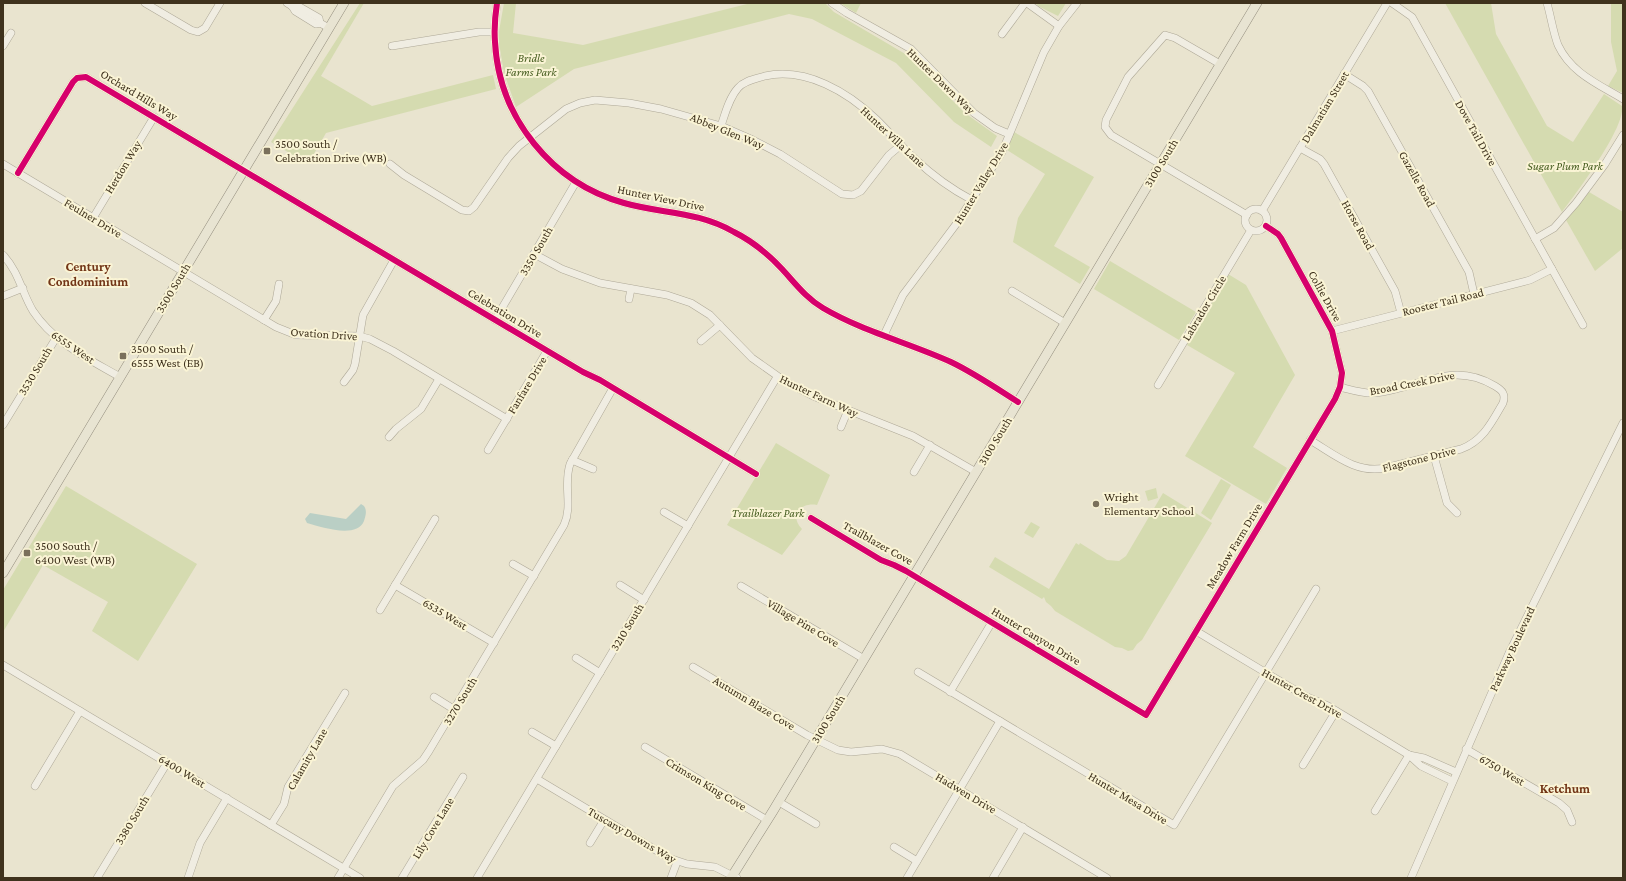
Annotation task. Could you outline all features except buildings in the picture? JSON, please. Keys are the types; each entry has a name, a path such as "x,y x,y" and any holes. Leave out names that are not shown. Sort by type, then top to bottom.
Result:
{"main road":[{"name":"3500 South","path":"3,573 344,3"},
{"name":"3100 South","path":"733,877 1257,3"}],"street":[{"path":"145,3 196,32 205,28 220,3"},
{"name":"Hunter View Drive","path":"497,3 494,32 496,56 503,88 511,107 529,138 554,164 576,182 612,200 640,207 694,216 733,231 766,254 798,287 820,306 840,317 958,366 1018,402"},
{"name":"Hunter Dawn Way","path":"832,3 911,50 974,113 995,128 1009,134"},
{"path":"1002,34 1026,3 1059,26"},
{"name":"Hunter Valley Drive","path":"884,335 903,295 953,228 1002,152 1040,60 1059,26 1077,3"},
{"name":"Dalmatian Street","path":"1262,211 1387,3"},
{"name":"Dove Tail Drive","path":"1392,3 1412,17 1583,325"},
{"path":"1547,3 1556,37 1568,60 1587,78 1623,99"},
{"path":"290,4 295,11 305,18 316,24 320,23 329,28"},
{"path":"392,46 479,32 494,32"},
{"path":"3,46 11,33"},
{"path":"1220,64 1175,38 1165,35 1128,77 1106,120 1105,127 1108,133 1247,215"},
{"name":"Hunter Villa Lane","path":"721,126 733,95 743,83 769,76 789,74 815,80 850,98 868,112 934,175 972,200"},
{"name":"Gazelle Road","path":"1344,74 1368,91 1469,272 1474,294"},
{"name":"Orchard Hills Way","path":"18,173 73,82 77,78 84,77 89,78 244,170"},
{"name":"Abbey Glen Way","path":"390,164 404,176 462,210 469,211 474,207 512,154 529,138 566,110 580,103 595,100 629,103 662,109 721,126 776,152 846,196 856,195 861,191 889,155 901,145"},
{"name":"Herdon Way","path":"93,218 154,117"},
{"path":"1535,238 1556,226 1576,203 1599,173 1623,135"},
{"name":"Horse Road","path":"1300,148 1320,159 1324,164 1395,291 1401,313"},
{"name":"Feulner Drive","path":"3,164 183,271"},
{"name":"Celebration Drive","path":"244,170 547,351 614,388 756,474"},
{"name":"3350 South","path":"495,320 576,182"},
{"path":"1252,210 1262,211 1267,216 1266,226 1261,231 1251,230 1246,225 1247,215 1252,210"},
{"name":"Collie Drive","path":"1266,226 1278,234 1332,331 1342,369 1340,387"},
{"name":"Labrador Circle","path":"1158,385 1251,230"},
{"name":"Hunter Farm Way","path":"534,254 562,269 586,278 631,289 680,298 704,311 720,325 743,350 777,377 804,392 907,434 930,445 976,472"},
{"name":"6555 West","path":"3,255 15,270 33,310 56,338 120,377"},
{"path":"344,382 353,370 355,364 361,321 394,260"},
{"name":"Rooster Tail Road","path":"1332,331 1534,279 1552,269"},
{"name":"Ovation Drive","path":"183,271 284,331 296,335 359,336 381,344 507,419"},
{"path":"264,320 276,301 279,284"},
{"path":"3,296 23,288"},
{"path":"629,299 631,289"},
{"path":"1012,292 1065,323"},
{"path":"701,341 720,325"},
{"name":"3530 South","path":"3,425 56,338"},
{"name":"Fanfare Drive","path":"488,450 547,351"},
{"name":"Broad Creek Drive","path":"1340,387 1363,393 1377,393 1443,376 1457,374 1471,375 1484,380 1500,389 1503,394"},
{"name":"3210 South","path":"477,878 777,377"},
{"path":"389,437 396,429 421,408 439,379"},
{"name":"Meadow Farm Drive","path":"1146,715 1335,399 1340,387"},
{"name":"3270 South","path":"338,878 390,790 398,780 426,756 564,525 569,510 567,477 572,460 614,388"},
{"name":"Flagstone Drive","path":"1310,440 1348,463 1366,469 1379,469 1434,456 1467,447 1482,437 1503,403 1503,394"},
{"path":"841,426 848,410"},
{"name":"Parkway Boulevard","path":"1411,878 1466,749 1509,654 1623,423"},
{"path":"914,472 930,445"},
{"path":"1434,456 1445,500 1450,508 1457,513"},
{"path":"572,460 594,469"},
{"path":"664,512 688,526"},
{"path":"380,610 435,518"},
{"name":"Trailblazer Cove","path":"811,518 883,562 896,566 914,576"},
{"path":"513,564 534,576"},
{"name":"Hunter Canyon Drive","path":"914,576 1146,715"},
{"name":"6535 West","path":"395,585 494,643"},
{"path":"620,585 644,600"},
{"name":"Village Pine Cove","path":"741,586 864,659"},
{"path":"1266,673 1316,589"},
{"path":"950,692 992,622"},
{"name":"Hunter Crest Drive","path":"1196,631 1305,696 1325,704 1409,754 1421,766 1452,781"},
{"path":"576,658 600,673"},
{"name":"6400 West","path":"3,665 360,878"},
{"name":"Autumn Blaze Cove","path":"693,667 816,739"},
{"name":"Hunter Mesa Drive","path":"918,672 1174,825 1266,673"},
{"name":"Calamity Lane","path":"271,824 284,804 288,787 344,693"},
{"path":"434,697 454,710"},
{"path":"35,786 80,710"},
{"path":"1303,765 1336,711"},
{"path":"907,878 1000,721"},
{"path":"532,732 556,746"},
{"name":"Hadwen Drive","path":"816,739 838,750 847,752 882,749 896,752 1107,878"},
{"name":"Crimson King Cove","path":"644,747 767,820"},
{"name":"6750 West","path":"1466,749 1559,803 1567,810 1572,822"},
{"path":"1375,811 1409,754"},
{"name":"Hunter Crest Drive","path":"1409,754 1424,758 1456,772"},
{"name":"3380 South","path":"98,878 167,762"},
{"name":"Lily Cove Lane","path":"402,878 463,777"},
{"name":"Tuscany Downs Way","path":"536,779 678,862 715,867 733,877"},
{"path":"188,878 200,843 226,798"},
{"path":"779,802 816,824"},
{"path":"590,843 604,820"},
{"path":"993,878 1023,827"},
{"path":"894,847 917,861"},
{"path":"671,878 678,862"}],"green space":[{"path":"360,3 364,3 321,76 372,106 493,75 496,89 326,133 308,164 271,142"},
{"name":"Bridle Farms Park","path":"504,3 516,3 513,33 583,45 751,3 825,3 834,12 907,55 965,113 997,136 991,147 954,122 896,63 812,19 789,14 574,69 516,107 504,73 498,37"},
{"path":"840,3 861,3 856,13"},
{"path":"1035,3 1066,3 1058,16"},
{"name":"Sugar Plum Park","path":"1445,3 1491,3 1496,34 1547,126 1573,142 1604,94 1622,106 1621,116 1616,129 1599,160 1562,212"},
{"path":"1611,3 1623,3 1623,93 1608,86 1617,71 1611,42"},
{"path":"1014,132 1094,177 1054,246 1090,267 1080,284 1013,242 1018,218 1045,174 1007,150"},
{"path":"1589,192 1623,212 1623,248 1595,271 1566,220"},
{"path":"1110,261 1196,312 1179,340 1094,289"},
{"path":"1228,274 1246,285 1295,375 1253,447 1287,468 1266,504 1185,456 1235,373 1187,345"},
{"name":"Trailblazer Park","path":"776,443 830,475 817,505 806,506 798,511 796,519 802,529 782,555 727,525"},
{"path":"1221,479 1231,485 1211,520 1201,513"},
{"path":"66,486 197,564 138,661 92,631 108,602 43,565 3,632 3,590"},
{"path":"1156,488 1158,498 1148,501 1145,491"},
{"path":"1163,493 1212,523 1142,640 1133,650 1128,651 1115,647 1055,611 1046,602 1044,597 1042,599 989,567 995,557 1049,589 1076,543 1079,545 1080,543 1107,560 1119,561 1126,556"},
{"path":"1031,522 1040,527 1033,538 1024,533"}],"shaded area":[{"path":"361,504 366,509 364,521 360,526 347,531 329,529 307,523 305,519 310,513 346,519"}],"cycle path":[{"path":"497,3 495,42 499,70 507,96 519,121 534,144 553,163 574,180 598,193 624,203 638,207 693,216 720,225 747,239 765,253 777,263 806,295 823,308 870,330 951,362 977,376 1018,402"},
{"path":"18,173 73,82 77,78 86,77 583,372 600,380 756,474"},
{"path":"811,518 881,560 906,571 1146,715 1335,399 1340,387 1342,373 1332,331 1281,238 1278,234 1266,226"}],"place":[{"name":"3500 South / Celebration Drive (WB)","path":"267,151"},
{"name":"3500 South / 6555 West (EB)","path":"123,356"},
{"name":"Wright Elementary School","path":"1096,504"},
{"name":"3500 South / 6400 West (WB)","path":"27,553"}],"district":[{"name":"Century Condominium","path":"88,274"},
{"name":"Ketchum","path":"1565,788"}]}
